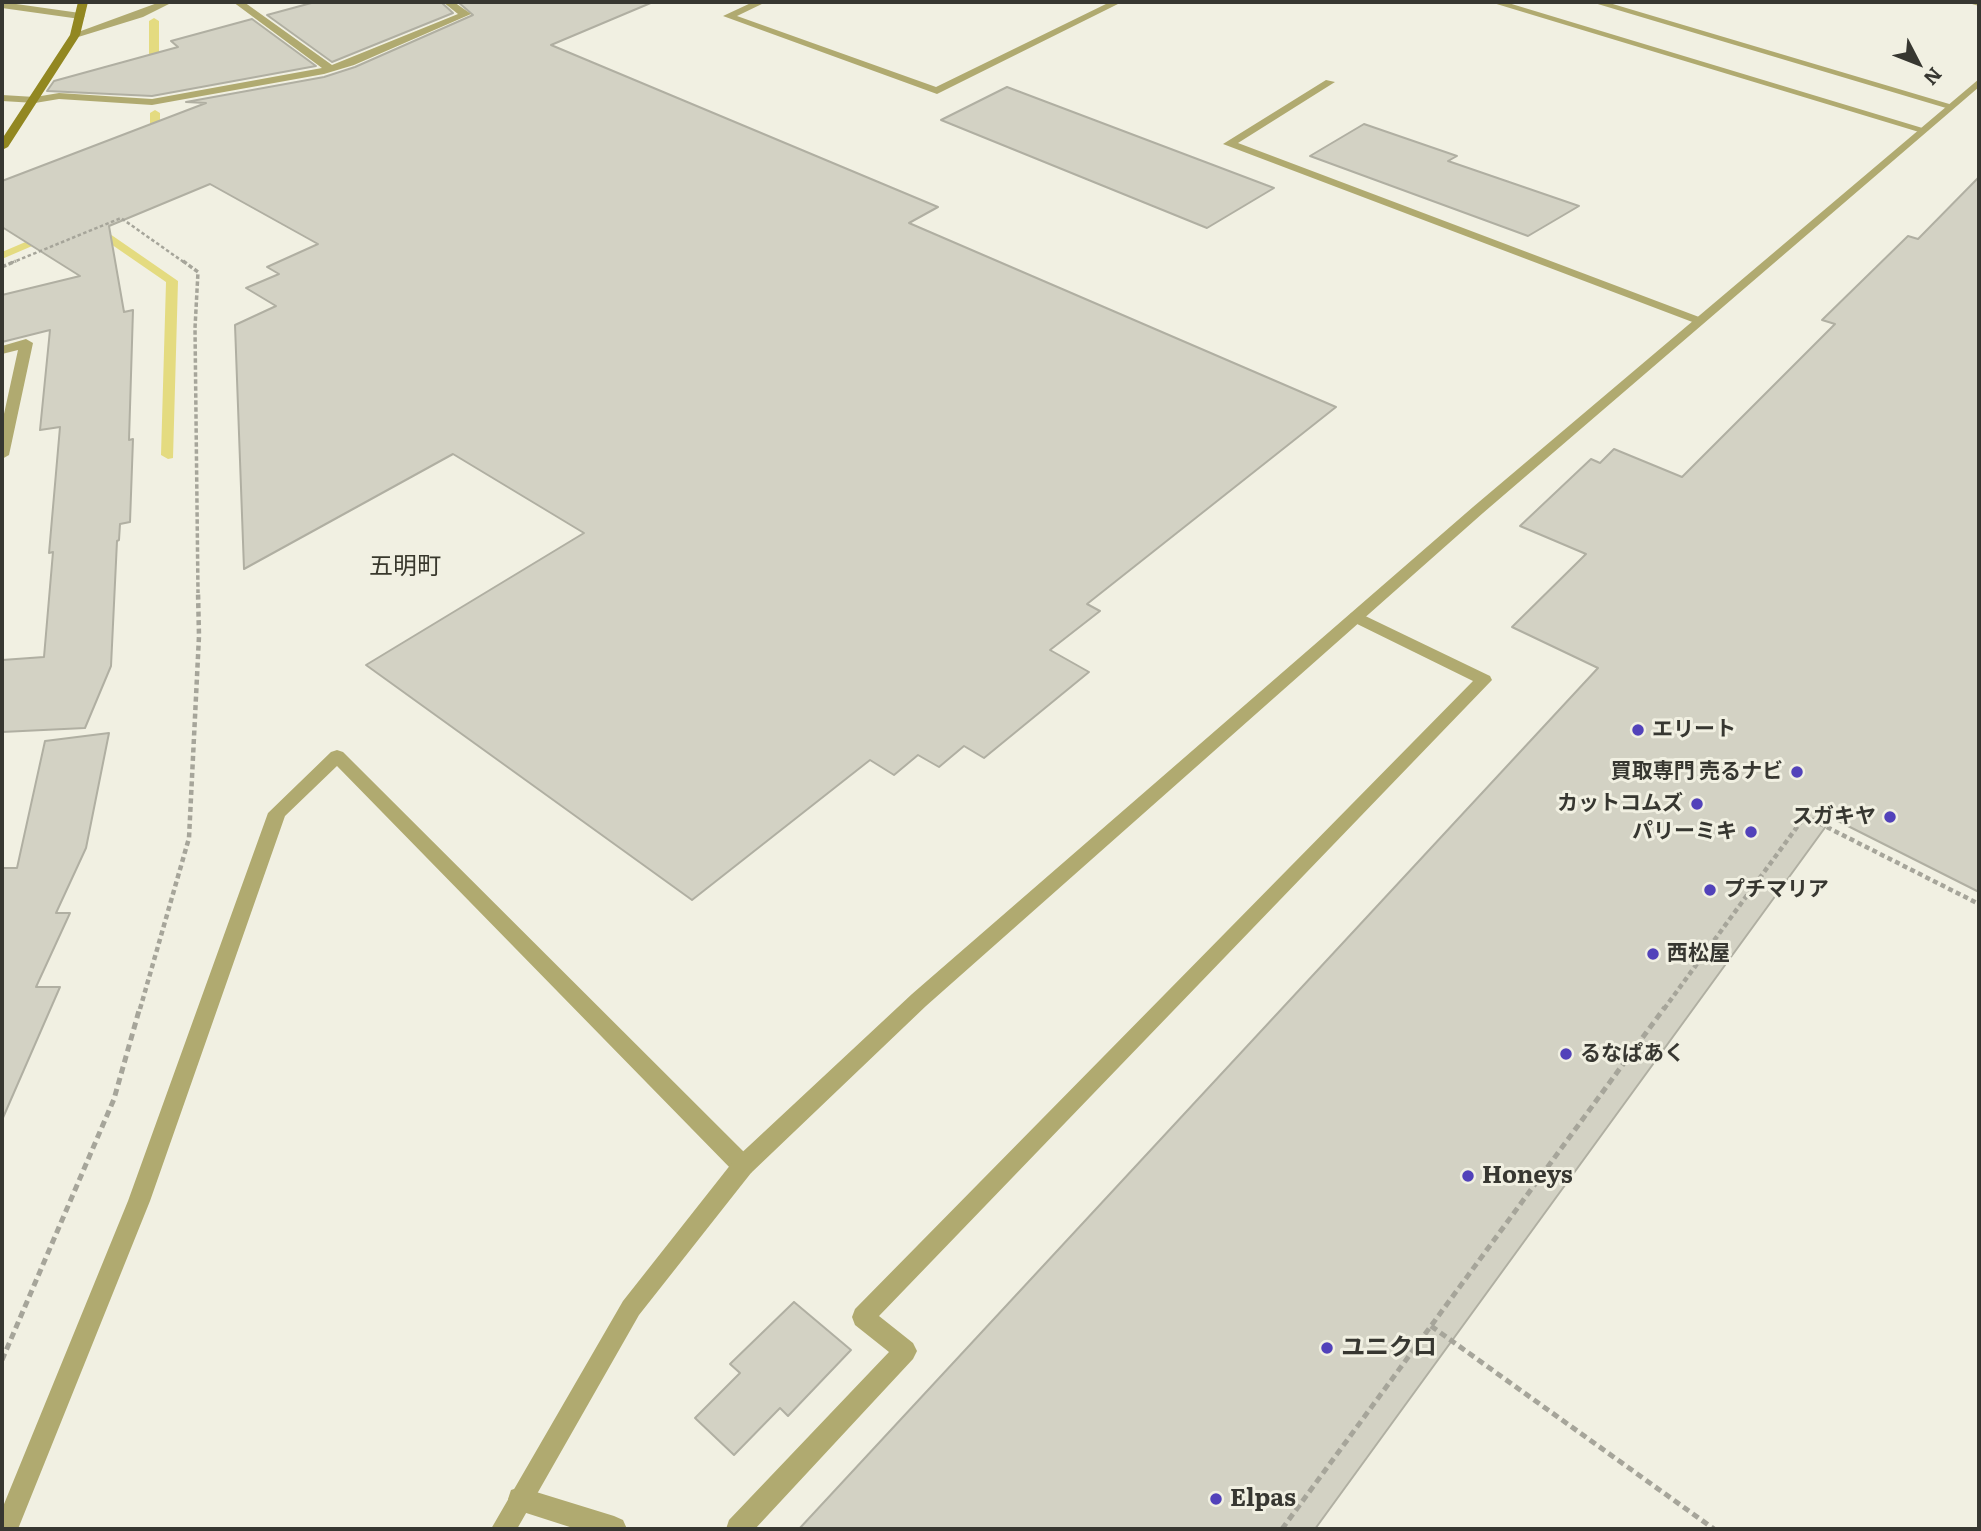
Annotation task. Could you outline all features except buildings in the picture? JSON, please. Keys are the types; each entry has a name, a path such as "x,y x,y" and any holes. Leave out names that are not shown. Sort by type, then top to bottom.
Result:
{"main road":[{"path":"2,147 75,35 83,2"}],"street":[{"path":"75,35 139,15 168,2"},
{"path":"238,2 330,69"},
{"path":"2,99 35,100 59,96 152,102 330,69 466,13 448,2"},
{"path":"761,2 728,16 937,91 1117,2"},
{"path":"1495,2 1923,130"},
{"path":"1596,2 1950,106"},
{"path":"2,5 80,16"},
{"path":"1330,82 1228,144 1700,320"},
{"path":"503,1529 631,1308 743,1166 919,1000 1357,617 1979,82"},
{"path":"2,351 26,343 2,456"},
{"path":"738,1529 905,1351 863,1317 1484,680 1357,617"},
{"path":"6,1529 139,1201 277,813 337,756 743,1166"},
{"path":"520,1499 614,1529"}],"path":[{"path":"2,267 121,218 198,272 195,328 199,636 188,838 114,1099 2,1360"},
{"path":"1282,1529 1805,816 1979,904"},
{"path":"1431,1326 1714,1529"}],"waterway":[{"path":"154,21 154,74"},
{"path":"155,113 155,144"},
{"path":"93,227 172,281 168,455"},
{"path":"2,256 49,235"}],"place":[{"name":"エリート","path":"1638,730"},
{"name":"買取専門 売るナビ","path":"1797,772"},
{"name":"カットコムズ","path":"1697,804"},
{"name":"スガキヤ","path":"1890,817"},
{"name":"パリーミキ","path":"1751,832"},
{"name":"プチマリア","path":"1710,890"},
{"name":"西松屋","path":"1653,954"},
{"name":"るなぱあく","path":"1566,1054"},
{"name":"Honeys","path":"1468,1176"},
{"name":"ユニクロ","path":"1327,1348"},
{"name":"Elpas","path":"1216,1499"}],"district":[{"name":"五明町","path":"405,567"}]}
